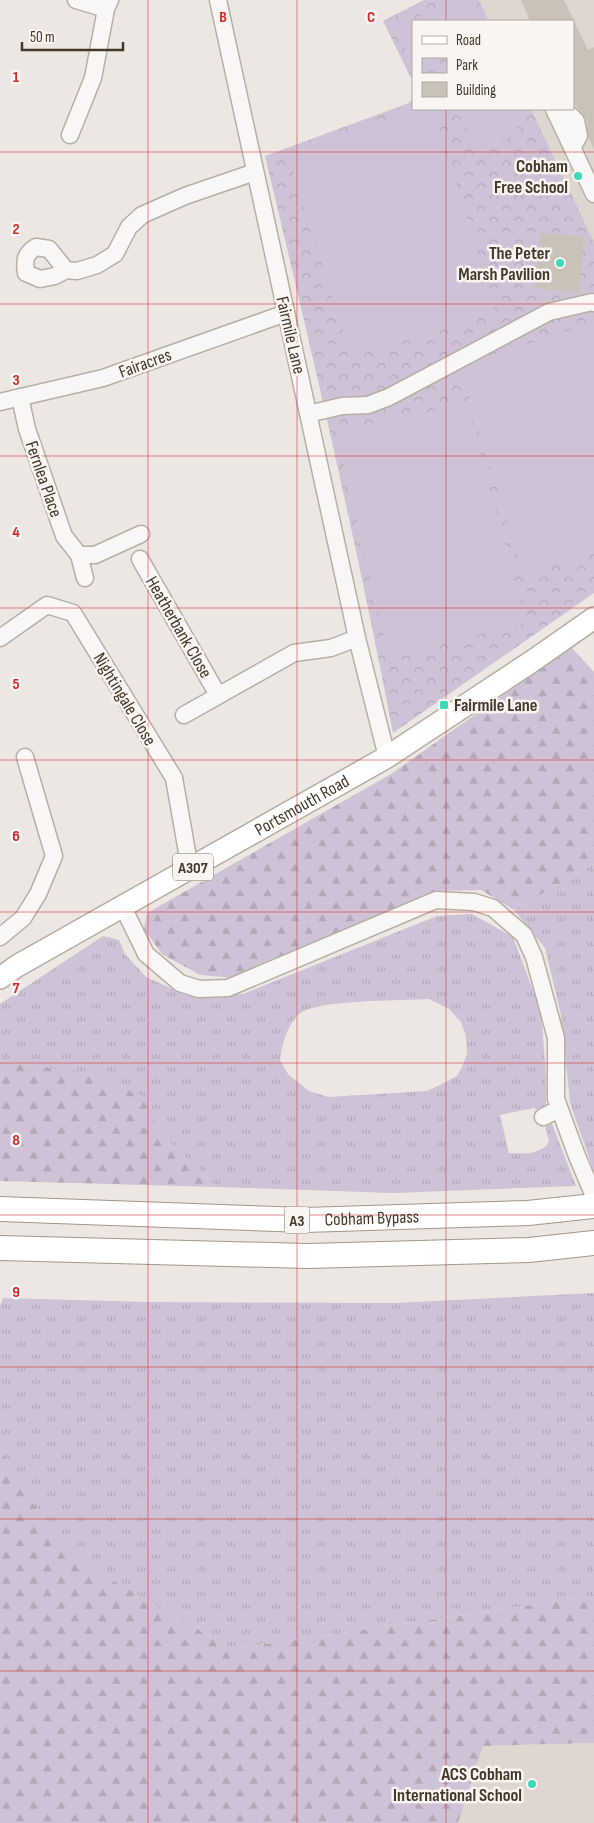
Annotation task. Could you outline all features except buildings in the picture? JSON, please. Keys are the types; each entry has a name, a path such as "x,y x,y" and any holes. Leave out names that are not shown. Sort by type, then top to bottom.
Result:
{"highway":[{"name":"Cobham Bypass","path":"0,1209 305,1220 528,1213 594,1206"},
{"name":"Cobham Bypass","path":"0,1248 308,1256 529,1250 594,1243"}],"main road":[{"name":"Portsmouth Road","path":"0,978 17,966 387,757 594,618"}],"street":[{"path":"70,135 93,78 108,5 76,0"},
{"name":"Fairmile Lane","path":"222,1 255,172 357,638 387,757"},
{"path":"555,111 594,194"},
{"path":"66,270 77,271 97,265 115,254 129,227 142,215 185,196 255,172"},
{"path":"308,414 342,406 368,405 389,397 549,312 592,302 594,304"},
{"name":"Fairacres","path":"0,402 103,378 286,313"},
{"name":"Fernlea Place","path":"20,397 27,429 64,536 79,555 85,578"},
{"path":"79,555 96,555 141,534"},
{"name":"Heatherbank Close","path":"140,559 218,695"},
{"name":"Nightingale Close","path":"0,638 47,605 74,614 174,778 190,869"},
{"path":"184,715 294,653 331,648 357,638"},
{"path":"0,937 23,918 38,894 54,856 25,757"},
{"path":"123,906 146,954 180,983 199,989 228,988 436,900 474,902 493,908 524,936 534,957 556,1038 556,1099 594,1196"},
{"path":"543,1117 559,1110"}],"shaded area":[{"name":"Cobham Free School","path":"479,0 594,0 594,242 531,110 574,110 574,20 489,20"},
{"name":"ACS Cobham International School","path":"594,1743 594,1823 458,1823 483,1746"}],"green space":[{"path":"424,0 479,0 489,20 412,20 412,80 383,21"},
{"path":"453,0 466,0 476,20 412,20 412,63 394,28"},
{"path":"412,100 412,110 531,110 594,242 594,593 393,733 348,516 265,156 409,103"},
{"path":"422,110 433,110 496,312 352,357 287,152"},
{"path":"459,110 509,110 520,132 480,153"},
{"path":"594,323 594,553 529,573 522,570 461,370 464,364"},
{"path":"467,404 526,622 389,658 336,431"},
{"path":"571,647 594,672 594,864 514,910 481,890 433,891 235,978 200,975 162,954 144,929 147,913 391,774"},
{"path":"594,864 594,1172 570,1103 561,1015 545,948 514,910"},
{"path":"472,914 513,937 541,1012 546,1073 546,1108 576,1186 394,1193 217,1187 163,1136 32,1066 0,1060 0,1004 103,936 119,940 125,954 146,977 186,995 243,994 437,916","holes":["429,999 449,1009 461,1022 466,1036 467,1054 457,1076 427,1091 328,1097 309,1091 288,1074 280,1060 291,1024 299,1014 309,1009 341,1003","534,1108 542,1112 549,1142 536,1152 509,1153 500,1115"]},
{"path":"0,1060 76,1071 143,1096 163,1136 217,1187 0,1181"},
{"path":"594,1293 594,1596 232,1649 61,1551 0,1448 0,1306 3,1298 148,1302 394,1303"},
{"path":"0,1448 62,1551 232,1649 594,1596 594,1743 483,1746 458,1823 0,1823"}],"place":[{"name":"Cobham Free School","path":"578,176"},
{"name":"The Peter Marsh Pavilion","path":"560,263"},
{"name":"Fairmile Lane","path":"444,705"},
{"name":"ACS Cobham International School","path":"532,1784"}]}
